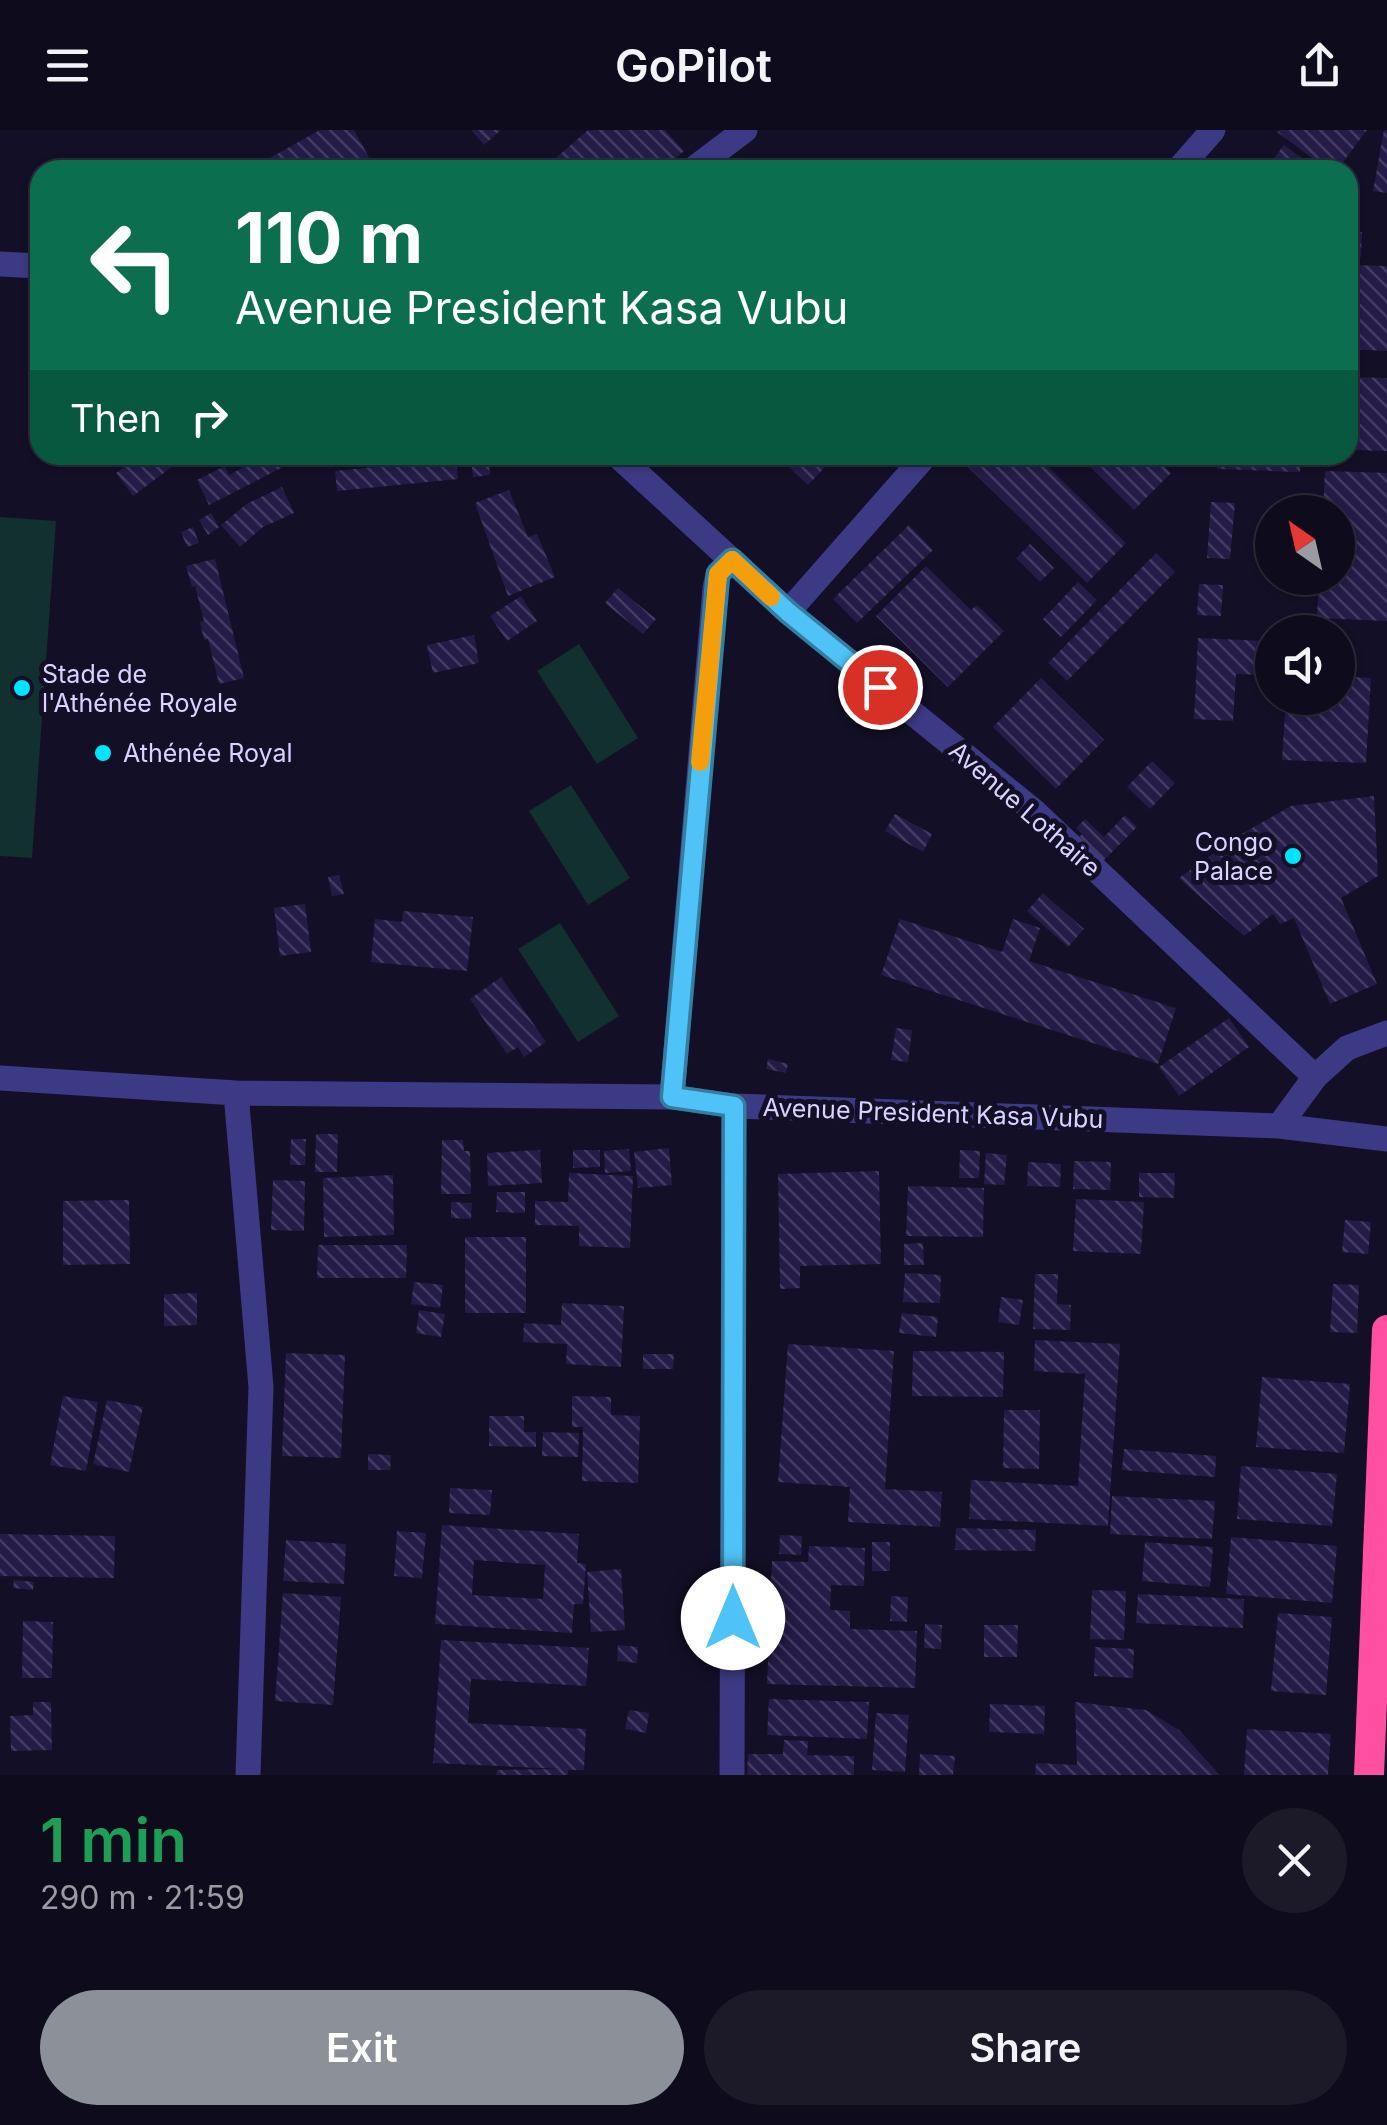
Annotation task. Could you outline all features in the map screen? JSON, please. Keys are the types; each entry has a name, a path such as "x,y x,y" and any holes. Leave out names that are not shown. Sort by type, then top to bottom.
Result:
{"highway":[{"path":"1369,1775 1387,1330"}],"street":[{"path":"707,160 746,130"},
{"path":"1187,160 1213,130"},
{"path":"0,264 30,266"},
{"name":"Avenue Lothaire","path":"627,465 788,612 1035,812 1315,1077"},
{"path":"788,612 917,465"},
{"path":"672,1097 715,588 718,574 732,560"},
{"path":"1279,1126 1315,1077 1347,1048 1387,1032"},
{"name":"Avenue President Kasa Vubu","path":"0,1078 236,1093 672,1097 734,1106 1279,1126 1387,1139"},
{"path":"236,1093 261,1387 248,1775"},
{"path":"732,1775 734,1106"}],"green space":[{"name":"Stade de l'Athénée Royale","path":"0,517 56,521 32,858 0,856"},
{"path":"579,644 638,738 597,764 537,671"},
{"path":"571,785 630,878 588,905 529,811"},
{"path":"560,923 619,1016 578,1042 518,949"}],"building":[{"path":"320,130 354,130 370,160 266,160"},
{"path":"471,130 501,130 484,145"},
{"path":"588,130 665,130 684,151 674,160 554,160"},
{"path":"1367,130 1344,160 1315,160 1277,132"},
{"path":"1387,130 1387,193 1373,191"},
{"path":"1284,145 1303,159 1302,160 1273,160"},
{"path":"1358,232 1362,232 1358,257"},
{"path":"1358,265 1387,266 1387,351 1358,350"},
{"path":"1358,377 1387,378 1387,451 1358,450"},
{"path":"128,465 174,465 133,496 116,473"},
{"path":"248,465 287,465 209,505 197,480 225,466 229,475"},
{"path":"396,465 457,465 458,479 337,491 335,471"},
{"path":"472,465 489,465 490,475 473,477"},
{"path":"787,465 827,465 808,485"},
{"path":"1046,465 1126,543 1087,583 968,467"},
{"path":"1088,465 1163,465 1171,473 1134,510"},
{"path":"1217,465 1300,465 1300,472 1217,469"},
{"path":"1325,471 1387,473 1387,621 1355,620 1355,615 1317,615 1318,595 1355,595 1355,495 1324,495"},
{"path":"282,487 294,513 263,527 240,547 221,525 248,503"},
{"path":"509,490 528,537 537,534 555,577 508,596 475,503"},
{"path":"1211,502 1235,503 1230,559 1207,558"},
{"path":"211,513 219,527 208,535 199,520"},
{"path":"909,525 933,550 857,623 833,599"},
{"path":"193,527 199,543 187,547 181,532"},
{"path":"1030,544 1054,568 1040,582 1016,558"},
{"path":"1156,553 1175,572 1067,681 1048,663"},
{"path":"215,559 244,678 219,684 208,639 204,640 200,622 204,621 195,586 192,587 186,566"},
{"path":"926,566 971,610 977,605 1004,631 948,687 876,616"},
{"path":"1078,582 1097,600 1061,637 1043,619"},
{"path":"1199,584 1223,585 1221,616 1197,615"},
{"path":"618,588 656,619 643,634 605,603"},
{"path":"521,596 537,621 507,641 490,616"},
{"path":"474,635 479,663 433,673 427,645"},
{"path":"1198,638 1255,641 1255,675 1236,674 1233,721 1194,719"},
{"path":"1355,677 1371,678 1366,763 1282,760 1285,715 1355,715"},
{"path":"1041,678 1104,740 1056,789 993,727"},
{"path":"1152,761 1175,783 1150,809 1127,787"},
{"name":"Congo Palace","path":"1374,796 1378,876 1341,898 1377,984 1330,1004 1294,918 1280,924 1273,914 1244,936 1179,878 1238,836 1291,806"},
{"path":"895,814 932,834 923,852 885,831"},
{"path":"1125,815 1137,827 1096,868 1072,845 1082,834 1076,828 1085,819 1104,837"},
{"path":"339,875 344,894 332,896 328,877"},
{"path":"1043,893 1084,929 1068,947 1027,911"},
{"path":"305,904 311,952 280,956 274,908"},
{"path":"403,911 473,917 467,971 371,962 375,919 402,922"},
{"path":"900,919 1002,952 1013,919 1040,928 1029,961 1176,1008 1158,1064 881,975"},
{"path":"501,977 546,1042 524,1057 518,1047 507,1054 470,999"},
{"path":"1229,1018 1249,1047 1179,1096 1159,1067"},
{"path":"896,1028 912,1030 908,1062 891,1060"},
{"path":"768,1059 788,1064 786,1073 766,1069"},
{"path":"316,1134 338,1134 337,1172 315,1172"},
{"path":"291,1139 306,1139 305,1165 290,1165"},
{"path":"442,1140 463,1140 464,1151 470,1151 471,1194 441,1194"},
{"path":"669,1148 672,1185 638,1188 634,1152"},
{"path":"629,1149 631,1171 605,1173 604,1151"},
{"path":"540,1150 542,1183 488,1186 487,1153"},
{"path":"573,1150 600,1150 600,1167 573,1168"},
{"path":"960,1150 980,1151 979,1178 959,1178"},
{"path":"986,1153 1007,1155 1004,1185 984,1184"},
{"path":"1074,1161 1111,1162 1110,1190 1073,1189"},
{"path":"1028,1162 1061,1164 1060,1187 1027,1186"},
{"path":"879,1171 881,1264 800,1266 800,1288 780,1289 778,1174"},
{"path":"569,1173 633,1176 630,1248 579,1246 579,1226 535,1225 535,1201 568,1202"},
{"path":"1139,1173 1175,1173 1174,1198 1139,1197"},
{"path":"393,1175 394,1235 324,1237 323,1178"},
{"path":"273,1180 305,1181 304,1231 271,1230"},
{"path":"908,1186 984,1188 983,1237 906,1236"},
{"path":"497,1192 525,1192 525,1213 496,1212"},
{"path":"1076,1199 1144,1202 1141,1254 1073,1251"},
{"path":"129,1200 130,1264 63,1265 63,1201"},
{"path":"451,1202 472,1203 471,1219 451,1218"},
{"path":"1345,1220 1371,1222 1368,1254 1342,1252"},
{"path":"465,1237 526,1237 526,1313 465,1313"},
{"path":"923,1243 924,1265 904,1265 904,1244"},
{"path":"318,1245 407,1245 406,1278 317,1278"},
{"path":"905,1273 941,1275 940,1303 903,1302"},
{"path":"1035,1274 1058,1274 1057,1304 1071,1305 1070,1330 1033,1329"},
{"path":"414,1282 443,1285 440,1308 411,1304"},
{"path":"1333,1284 1359,1285 1357,1333 1330,1332"},
{"path":"197,1293 197,1325 164,1326 164,1294"},
{"path":"1001,1297 1023,1300 1019,1325 998,1322"},
{"path":"562,1303 624,1306 621,1367 566,1364 567,1344 523,1342 524,1323 561,1325"},
{"path":"419,1310 445,1314 441,1337 416,1333"},
{"path":"902,1313 938,1317 936,1337 899,1333"},
{"path":"1035,1340 1120,1344 1108,1526 969,1519 971,1480 1078,1486 1085,1374 1034,1371"},
{"path":"788,1344 894,1351 885,1489 942,1492 940,1527 848,1522 850,1487 778,1482"},
{"path":"913,1351 1004,1352 1003,1397 912,1396"},
{"path":"286,1353 345,1355 341,1458 282,1456"},
{"path":"643,1354 674,1354 673,1369 643,1369"},
{"path":"1262,1377 1350,1384 1344,1453 1256,1447"},
{"path":"63,1396 98,1402 86,1471 50,1465"},
{"path":"572,1396 611,1397 611,1415 640,1416 638,1483 582,1481 583,1427 572,1427"},
{"path":"107,1400 143,1407 129,1472 93,1464"},
{"path":"1004,1410 1040,1410 1039,1469 1003,1468"},
{"path":"489,1416 524,1416 524,1432 536,1432 536,1447 489,1446"},
{"path":"543,1432 579,1433 578,1457 542,1456"},
{"path":"1124,1449 1216,1456 1215,1477 1122,1470"},
{"path":"368,1454 391,1455 390,1470 368,1470"},
{"path":"1241,1466 1337,1474 1332,1526 1237,1519"},
{"path":"450,1488 492,1490 490,1515 449,1513"},
{"path":"1112,1496 1215,1501 1212,1539 1110,1534"},
{"path":"442,1525 579,1534 577,1563 586,1564 583,1604 574,1604 572,1633 435,1624","holes":["474,1560 545,1565 543,1599 472,1595"]},
{"path":"956,1528 1036,1530 1035,1551 955,1550"},
{"path":"397,1531 426,1533 422,1578 394,1576"},
{"path":"0,1534 115,1536 114,1578 0,1576"},
{"path":"780,1535 802,1536 801,1555 779,1554"},
{"path":"1231,1537 1337,1546 1332,1603 1226,1594"},
{"path":"286,1540 346,1544 344,1584 283,1581"},
{"path":"872,1542 890,1542 890,1571 872,1571"},
{"path":"1145,1542 1213,1547 1210,1587 1142,1581"},
{"path":"809,1546 865,1548 864,1586 831,1585 830,1610 850,1611 850,1629 917,1631 915,1688 767,1684 772,1561 808,1562"},
{"path":"621,1569 625,1630 591,1632 587,1572"},
{"path":"14,1580 34,1582 33,1590 13,1588"},
{"path":"1092,1590 1126,1591 1124,1640 1090,1639"},
{"path":"283,1593 341,1597 333,1705 275,1701"},
{"path":"1138,1594 1244,1599 1243,1628 1136,1623"},
{"path":"891,1596 908,1597 907,1622 890,1621"},
{"path":"1278,1613 1332,1617 1326,1695 1271,1691"},
{"path":"23,1621 53,1622 52,1678 22,1678"},
{"path":"925,1624 942,1625 941,1649 924,1648"},
{"path":"984,1625 1018,1625 1017,1657 984,1657"},
{"path":"441,1640 589,1648 586,1686 471,1679 468,1723 586,1729 584,1770 568,1770 568,1775 496,1775 497,1770 562,1769 433,1763"},
{"path":"618,1645 638,1647 637,1663 617,1661"},
{"path":"1095,1647 1134,1649 1133,1678 1094,1676"},
{"path":"769,1699 869,1702 867,1739 767,1735"},
{"path":"33,1702 51,1702 52,1750 11,1751 10,1716 33,1715"},
{"path":"1075,1702 1146,1710 1179,1730 1220,1775 1035,1775 1036,1763 1077,1765"},
{"path":"990,1704 1045,1706 1044,1734 989,1732"},
{"path":"629,1710 649,1713 646,1733 625,1729"},
{"path":"876,1713 909,1715 905,1772 872,1770"},
{"path":"1247,1729 1331,1734 1328,1775 1244,1775"},
{"path":"784,1740 808,1741 807,1755 854,1756 854,1775 747,1775 748,1754 783,1754"},
{"path":"920,1754 955,1756 953,1775 919,1775"}],"slow traffic":[{"path":"700,762 718,574 732,560 771,597"}],"place":[{"name":"Stade de l'Athénée Royale","path":"22,688"},
{"name":"Athénée Royal","path":"103,753"},
{"name":"Congo Palace","path":"1293,856"}],"route":[{"path":"733,1618 734,1106 672,1097 718,574 732,560 880,687"}]}
